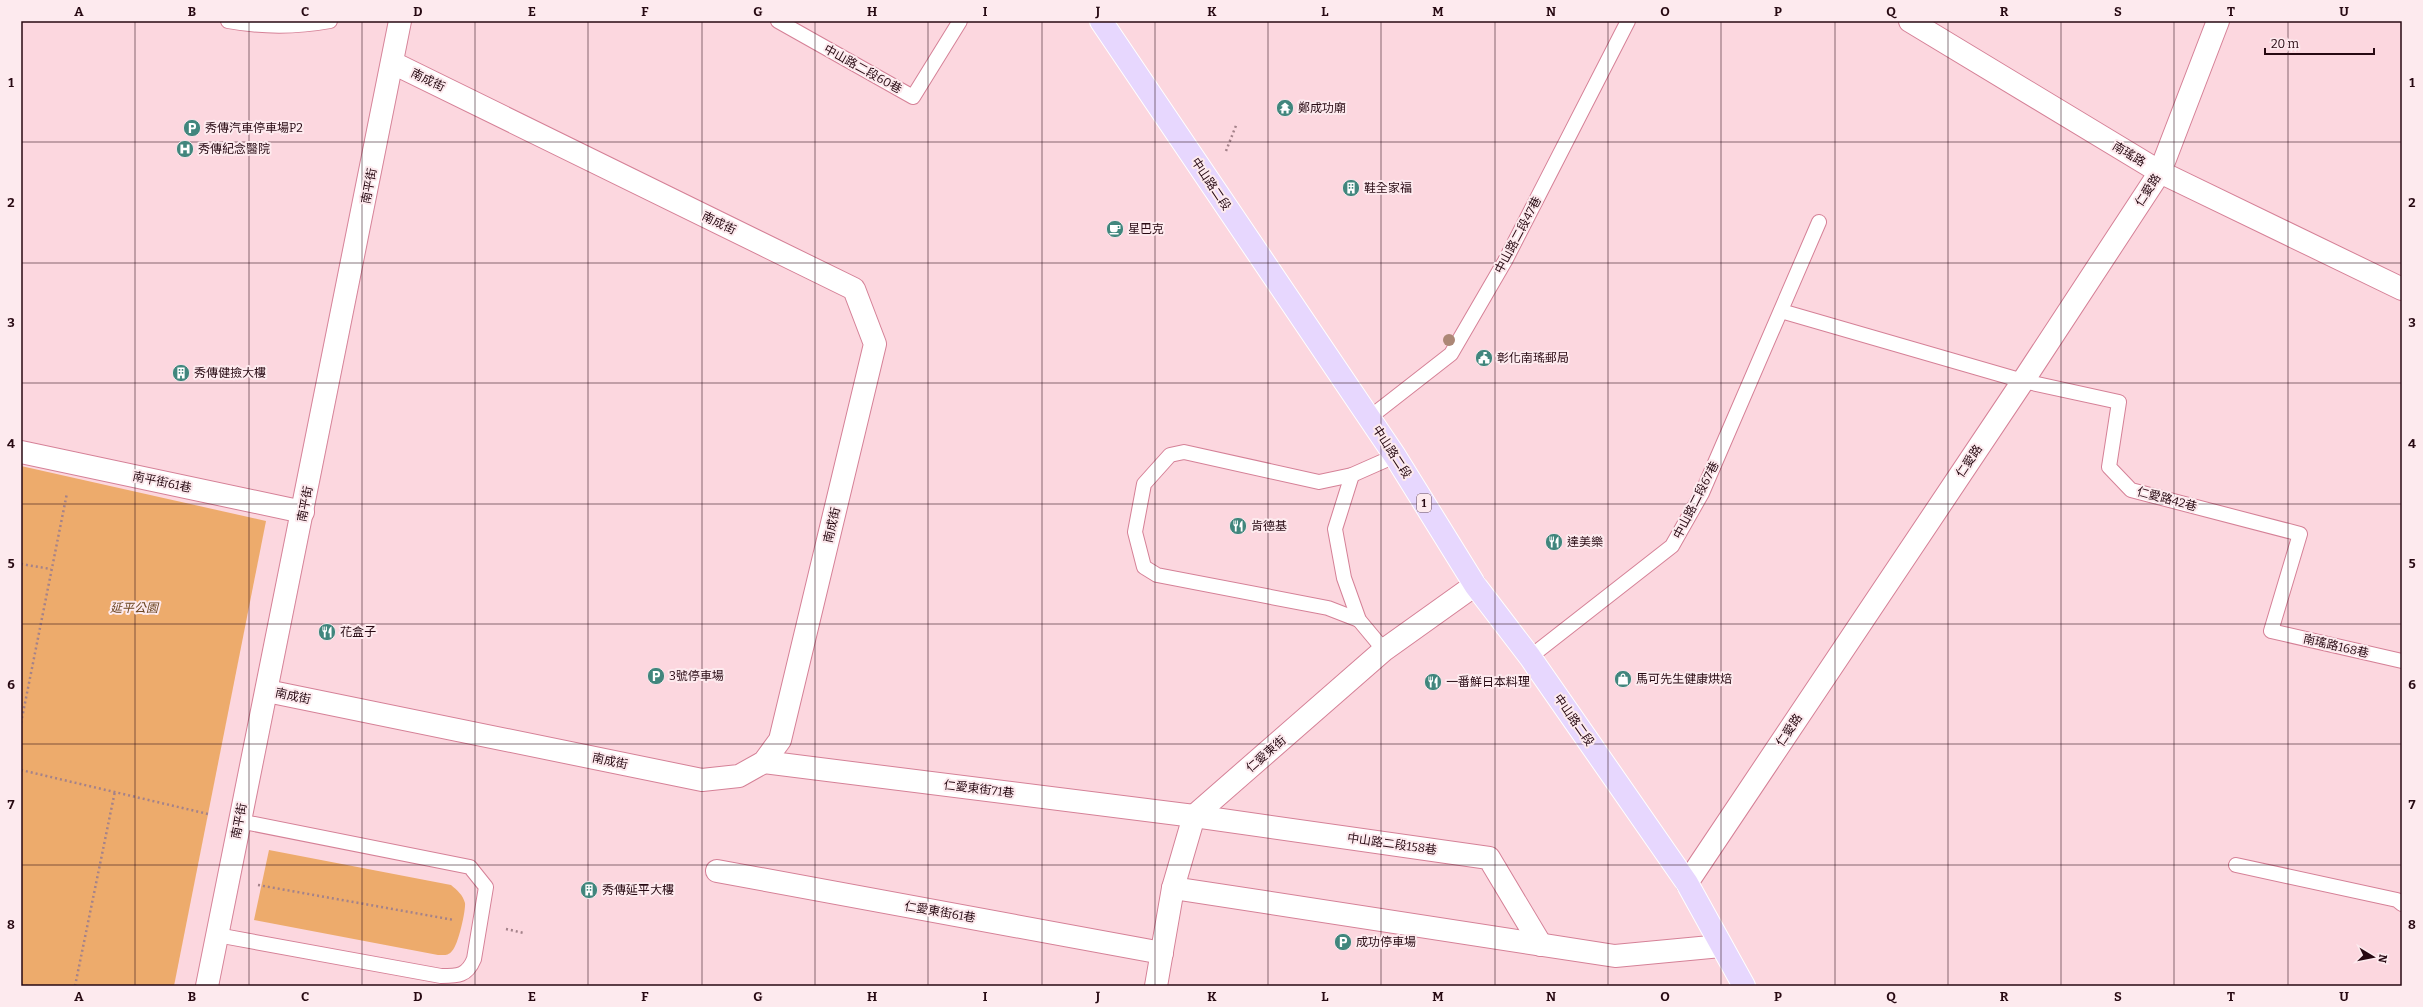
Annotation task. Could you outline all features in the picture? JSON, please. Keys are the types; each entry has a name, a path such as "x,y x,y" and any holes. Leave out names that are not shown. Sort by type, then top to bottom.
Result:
{"main road":[{"name":"中山路二段","path":"1101,21 1395,456 1475,585 1530,656 1687,883 1744,986"}],"street":[{"name":"南平街","path":"207,986 239,820 304,512 400,21"},
{"name":"南瑤路","path":"1910,21 2160,172 2402,289"},
{"name":"仁愛路","path":"1687,883 2023,381 2160,172 2218,21"},
{"name":"南成街","path":"266,690 702,780 739,776 764,762 780,740 875,344 854,289 393,63"},
{"name":"南平街61巷","path":"21,452 304,512"},
{"name":"仁愛東街","path":"1194,816 1384,650 1475,585"},
{"name":"仁愛東街71巷","path":"764,762 1194,816"},
{"path":"1156,986 1173,888 1194,816"},
{"name":"中山路二段158巷","path":"1194,816 1489,858 1541,944"},
{"name":"仁愛東街61巷","path":"717,871 1162,953"},
{"path":"1173,888 1615,956 1721,946"}],"lane":[{"path":"228,21 250,25 312,24 330,21"},
{"name":"中山路二段60巷","path":"778,21 913,97 960,21"},
{"name":"中山路二段47巷","path":"1369,418 1451,354 1505,261 1628,21"},
{"name":"中山路二段67巷","path":"1530,656 1672,546 1702,493 1819,222"},
{"path":"1781,311 2023,381"},
{"name":"仁愛路42巷","path":"2023,381 2119,402 2109,466 2131,490 2300,534 2271,631"},
{"path":"1359,620 1328,608 1158,575 1144,567 1135,532 1144,484 1170,455 1184,452 1319,482 1352,475 1395,456"},
{"path":"1352,475 1335,530 1344,578 1359,620 1384,650"},
{"name":"南瑤路168巷","path":"2271,631 2402,661"},
{"path":"217,935 441,976 458,976 470,969 474,959 486,887 470,867 239,820"},
{"path":"2236,865 2397,900 2402,904"}],"path":[{"path":"21,723 68,485"},
{"path":"21,564 51,569"},
{"path":"21,770 208,814"},
{"path":"75,986 115,791"},
{"path":"228,879 524,933"},
{"path":"21,984 29,986"}],"green space":[{"name":"延平公園","path":"21,466 266,521 174,986 21,986"},
{"path":"269,850 451,885 458,891 465,903 461,928 454,948 450,953 438,955 254,920"}],"place":[{"name":"鄭成功廟","path":"1285,108"},
{"name":"秀傳汽車停車場P2","path":"192,128"},
{"name":"秀傳紀念醫院","path":"185,149"},
{"name":"鞋全家福","path":"1351,188"},
{"name":"星巴克","path":"1115,229"},
{"name":"彰化南瑤郵局","path":"1484,358"},
{"name":"秀傳健撿大樓","path":"181,373"},
{"name":"肯德基","path":"1238,526"},
{"name":"達美樂","path":"1554,542"},
{"name":"花盒子","path":"327,632"},
{"name":"3號停車場","path":"656,676"},
{"name":"馬可先生健康烘焙","path":"1623,679"},
{"name":"一番鮮日本料理","path":"1433,682"},
{"name":"秀傳延平大樓","path":"589,890"},
{"name":"成功停車場","path":"1343,942"}]}
